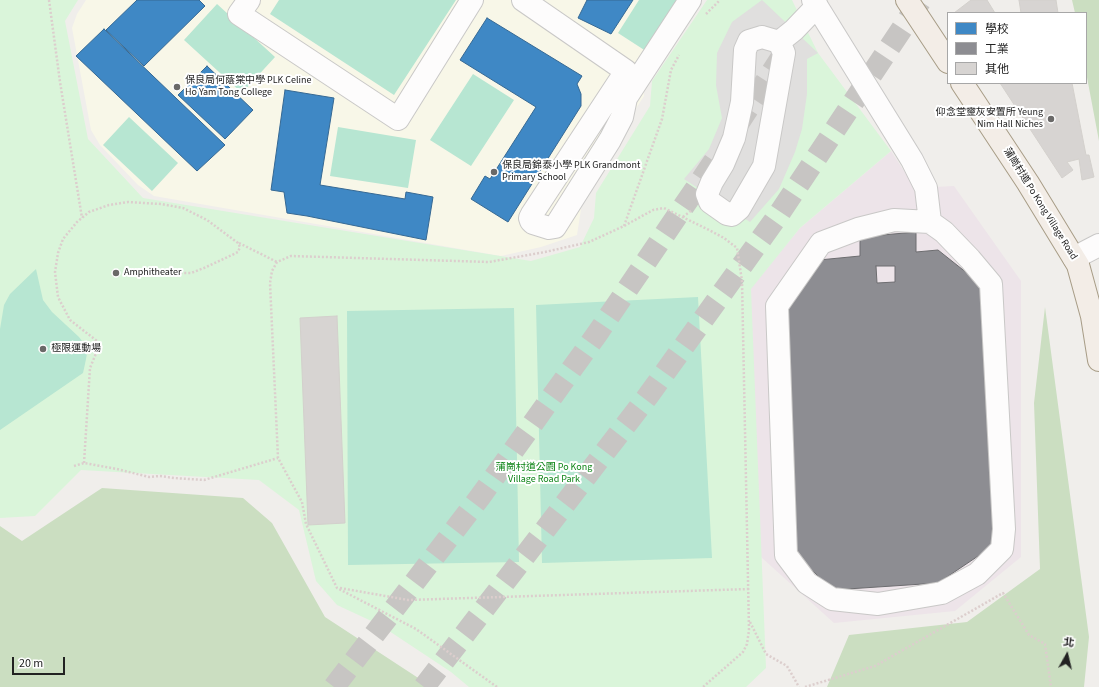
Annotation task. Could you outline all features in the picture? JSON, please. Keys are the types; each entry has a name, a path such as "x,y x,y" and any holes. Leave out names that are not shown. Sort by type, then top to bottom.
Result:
{"main road":[{"path":"907,0 947,60"},
{"name":"蒲崗村道 Po Kong Village Road","path":"963,84 1028,183 1078,265 1092,316 1099,360"}],"lane":[{"path":"249,0 239,14 398,119 472,0"},
{"path":"523,0 631,63 532,214 530,218 531,221 546,228 555,227 610,140 622,118 626,98 698,8"},
{"path":"779,42 794,30 815,3 912,160 926,188 930,222 944,232 991,284 1004,529 1002,549 977,574 942,592 878,604 832,599 807,583 786,555 777,306 821,243 858,229 894,220 930,222"},
{"path":"762,37 779,42 784,53 764,166 740,209 732,215 727,214 710,202 707,194 712,182 723,164 734,138 742,102 745,50 749,41 762,37"},
{"path":"599,112 624,107"},
{"path":"1074,258 1099,245"}],"path":[{"path":"50,0 60,82 82,218"},
{"path":"698,8 720,0"},
{"path":"624,226 662,119 672,70 681,53"},
{"path":"84,463 90,368 97,351 97,341 70,320 58,297 55,272 58,253 63,239 82,218 89,212 109,205 128,202 161,204 183,208 207,220 238,243 277,262"},
{"path":"496,687 416,629 337,588 306,524 302,502 278,458 270,283 272,271 277,262 291,256 489,262 589,242 624,226 653,210 664,208 710,230 737,248 742,281 749,589 747,644 743,652 703,687"},
{"path":"170,273 191,273 204,268 238,252 240,247 238,243"},
{"path":"74,466 84,463 149,477 160,476 204,480 278,458"},
{"path":"337,588 408,600 749,589"},
{"path":"805,687 875,666 1002,592 1029,635 1045,644 1051,687"},
{"path":"749,619 766,654 787,666 799,687"}],"shaded area":[{"path":"86,0 694,0 643,79 644,96 584,190 577,235 541,247 501,256 154,196 138,185 100,145 91,130 72,28 77,14"},
{"path":"762,0 818,53 807,59 807,94 802,129 795,152 779,189 750,222 684,179 709,149 722,118 716,85 717,53 732,22"},
{"path":"891,151 915,188 954,186 1021,281 1021,557 955,611 834,623 761,557 750,289 800,228"}],"green space":[{"name":"蒲崗村道公園 Po Kong Village Road Park","path":"0,0 78,0 65,21 88,139 143,198 531,261 580,247 594,218 596,193 650,106 652,81 707,0 792,0 818,53 891,151 800,228 751,289 766,668 746,687 469,687 451,672 380,625 337,605 316,581 299,510 259,480 81,470 35,516 0,518"},
{"path":"279,0 456,0 394,95 270,14"},
{"path":"639,0 689,0 652,55 618,33"},
{"path":"1072,0 1099,0 1099,141 1087,77 1087,12 1075,12"},
{"path":"217,4 275,57 242,93 184,40"},
{"path":"473,74 514,100 471,166 430,140"},
{"path":"129,117 178,163 152,191 103,145"},
{"path":"338,127 416,140 408,188 330,176"},
{"name":"極限運動場","path":"36,269 43,300 52,312 79,337 85,345 87,354 83,373 0,430 0,329 4,305 10,294"},
{"path":"698,297 712,558 542,563 536,305"},
{"path":"1045,307 1089,637 1084,687 827,687 849,635 967,622 1040,569 1034,403"},
{"path":"514,308 519,562 348,565 347,311"},
{"path":"102,488 243,498 272,523 325,617 432,687 0,687 0,526 22,541"}],"building: 學校":[{"path":"137,0 199,0 205,6 144,66 106,30"},
{"path":"587,0 633,0 611,34 578,18"},
{"path":"487,18 582,76 577,84 581,94 581,106 508,222 471,199 485,176 490,179 536,107 460,60"},
{"path":"104,29 225,145 197,171 76,56"},
{"path":"207,66 253,110 225,139 178,95"},
{"path":"285,90 334,98 320,185 405,199 406,192 433,197 426,240 287,213 284,192 271,190"}],"building: 工業":[{"path":"916,232 916,252 938,250 987,289 996,544 938,583 832,590 795,553 785,305 819,260 860,256 860,237"},
{"path":"876,266 895,266 895,282 877,283"}],"building: 其他":[{"path":"971,0 987,0 994,12 955,12"},
{"path":"1019,0 1056,0 1058,12 1021,12"},
{"name":"仰念堂靈灰安置所 Yeung Nim Hall Niches","path":"1001,84 1072,84 1086,155 1089,155 1094,177 1082,180 1079,159 1067,162 1073,170 1062,178"},
{"path":"337,316 345,523 308,525 300,318"}],"tunnel":[{"path":"424,687 648,396 779,214 921,0"},
{"path":"736,127 785,52"},
{"path":"334,687 480,497 597,334 715,160"}],"place":[{"name":"保良局何蔭棠中學 PLK Celine Ho Yam Tong College","path":"177,87"},
{"name":"仰念堂靈灰安置所 Yeung Nim Hall Niches","path":"1051,119"},
{"name":"保良局錦泰小學 PLK Grandmont Primary School","path":"494,172"},
{"name":"Amphitheater","path":"116,273"},
{"name":"極限運動場","path":"43,349"}]}
